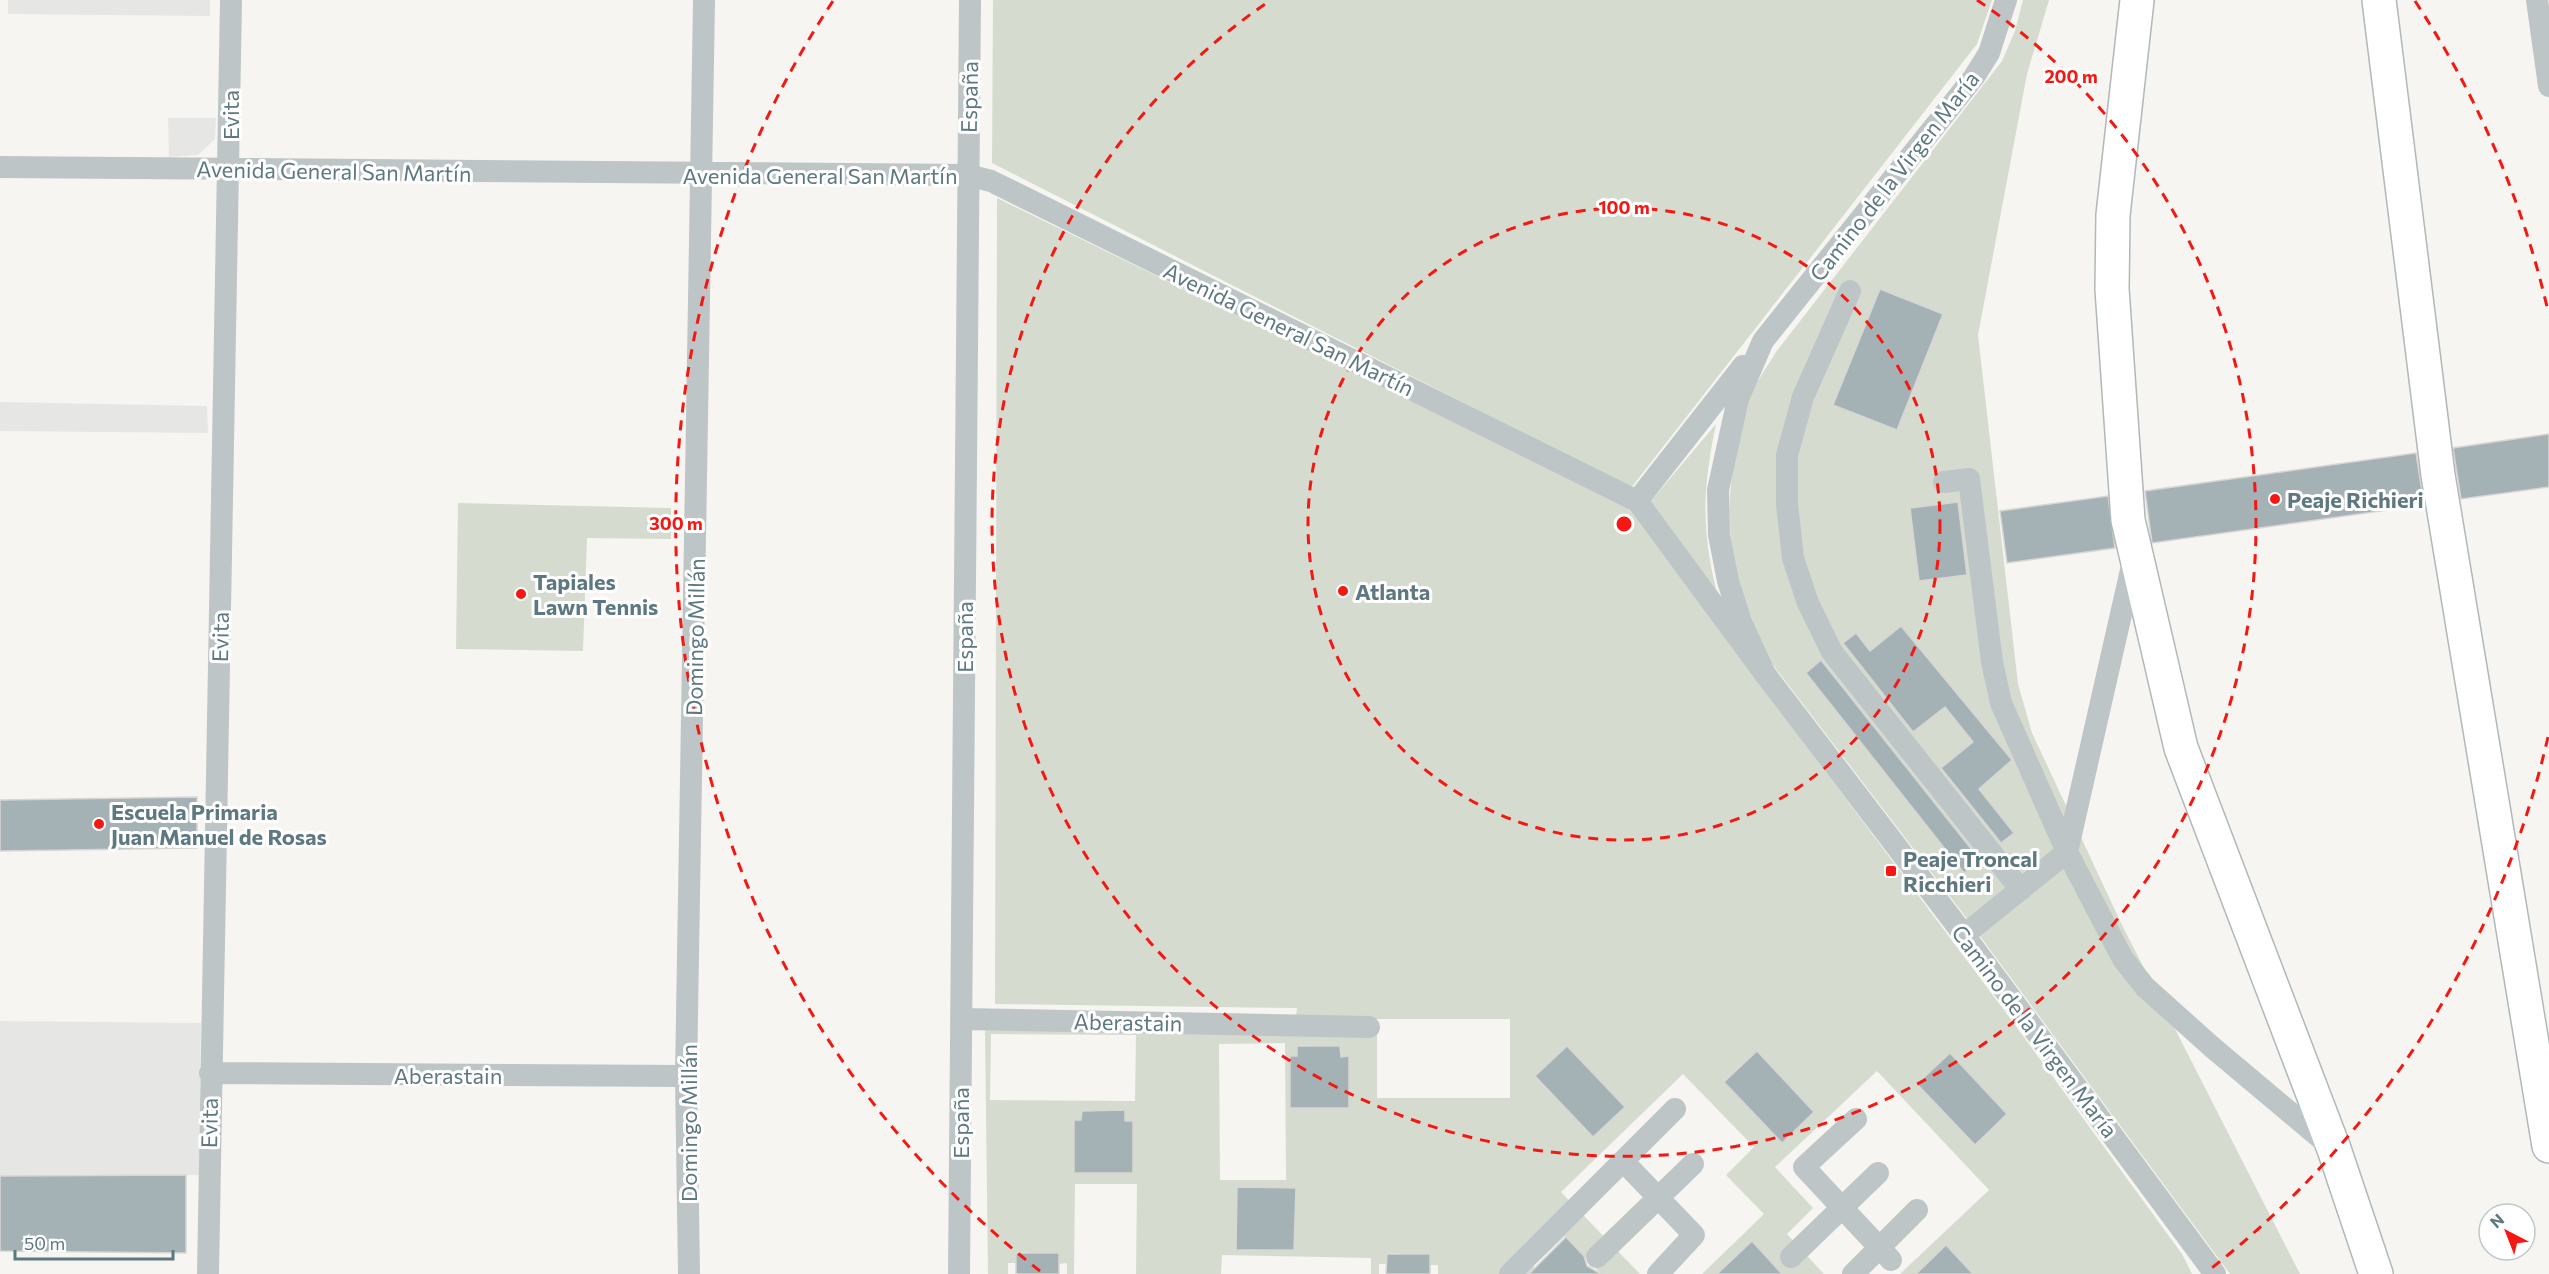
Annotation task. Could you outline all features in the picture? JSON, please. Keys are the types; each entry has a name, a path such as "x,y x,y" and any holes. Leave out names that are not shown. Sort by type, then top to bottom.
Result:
{"highway":[{"path":"2138,0 2113,215 2112,289 2127,520 2181,748 2334,1149 2375,1271"},
{"path":"2379,0 2438,475 2549,1146"}],"street":[{"name":"Evita","path":"208,1274 210,1073 230,170 231,0"},
{"name":"Domingo Millán","path":"689,1274 686,1076 704,0"},
{"name":"España","path":"959,1274 970,0"},
{"name":"Camino de la Virgen María","path":"2006,0 1989,53 1974,77 1637,501 1765,674 1964,935 2215,1274"},
{"path":"2536,0 2549,86"},
{"name":"Avenida General San Martín","path":"0,167 968,175 991,181 1637,501"},
{"path":"1850,291 1803,397 1787,455 1787,504 1793,558 1808,603 1832,652 2021,890"},
{"name":"Camino de la Virgen María","path":"1763,341 1738,399 1718,490 1719,535 1728,581 1741,622 1765,674"},
{"path":"1944,482 1969,479 1992,662 2001,703 2067,852 2123,959 2145,987 2212,1047 2334,1149"},
{"path":"1964,935 2067,852 2134,555"},
{"name":"Aberastain","path":"961,1018 1370,1027"},
{"name":"Aberastain","path":"210,1073 686,1076"},
{"path":"1510,1274 1675,1109"},
{"path":"1856,1119 1804,1167 1885,1254"},
{"path":"1623,1161 1694,1236 1659,1274"},
{"path":"1597,1257 1693,1164"},
{"path":"1791,1257 1878,1173"},
{"path":"1853,1274 1885,1254 1917,1210"}],"shaded area":[{"path":"8,0 210,0 210,16 8,14"},
{"path":"993,0 1992,0 1977,44 1631,488 992,163"},
{"path":"2023,0 2049,0 2027,74 1978,335 2018,684 2032,733 2122,925 2300,1274 2230,1274 1974,928 1770,661 1757,633 1738,579 1730,527 1730,500 1743,420 1754,387 1776,352 2002,61 2015,31"},
{"path":"168,118 216,118 215,139 198,155 169,157"},
{"name":"Atlanta","path":"997,198 1626,505 2010,1018 2182,1254 2192,1274 1973,1274 1946,1246 1916,1274 1900,1274 1989,1190 1877,1071 1775,1167 1813,1208 1787,1234 1824,1274 1782,1274 1752,1242 1721,1274 1702,1274 1764,1214 1726,1175 1754,1147 1683,1074 1561,1192 1640,1274 1601,1274 1565,1236 1533,1266 1540,1274 1438,1274 1438,1265 1430,1265 1429,1254 1415,1254 1399,1267 1399,1253 1387,1253 1386,1264 1379,1264 1379,1274 1371,1274 1371,1258 1222,1255 1221,1274 1136,1274 1137,1184 1075,1184 1074,1274 1067,1274 1067,1263 1059,1264 1059,1253 1044,1253 1044,1265 1029,1265 1028,1252 1016,1252 1016,1263 1008,1263 1008,1274 988,1274 985,1031 993,1028 1295,1025 1297,1008 995,1004","holes":["1377,1019 1510,1019 1510,1098 1377,1098","991,1034 1136,1035 1135,1101 990,1100","1285,1043 1286,1180 1220,1180 1219,1044","1298,1045 1310,1045 1310,1059 1326,1059 1326,1046 1340,1046 1341,1057 1349,1057 1349,1108 1327,1108 1327,1097 1312,1098 1311,1108 1290,1108 1290,1056 1297,1056","1567,1046 1625,1107 1593,1137 1535,1077","1757,1051 1814,1112 1782,1143 1724,1081","1917,1084 2007,1114 1975,1145","1082,1110 1095,1110 1095,1123 1133,1121 1133,1173 1081,1120","1237,1188 1295,1188 1294,1250 1273,1250 1258,1240 1257,1251 1236,1250"]},
{"path":"0,402 207,406 208,433 0,431"},
{"path":"1716,424 1706,487 1706,526 1716,589 1650,502"},
{"name":"Tapiales Lawn Tennis","path":"458,503 671,508 671,539 587,538 583,651 456,649"},
{"path":"0,1021 201,1023 199,1175 0,1176"}],"building":[{"path":"1880,289 1943,314 1897,430 1833,405"},
{"path":"2549,434 2549,487 2461,499 2453,448"},
{"path":"2416,453 2424,505 2152,543 2145,491"},
{"path":"2108,496 2115,548 2007,563 2000,511"},
{"path":"1958,502 1967,575 1919,581 1910,508"},
{"path":"1901,626 2012,760 1979,789 2014,833 2001,843 1941,768 1973,742 1945,707 1913,732 1843,643 1856,633 1870,651"},
{"path":"1821,660 1980,860 1964,873 1806,673"},
{"name":"Escuela Primaria Juan Manuel de Rosas","path":"197,797 197,848 0,851 0,800"},
{"path":"1297,1046 1340,1046 1341,1057 1349,1056 1349,1108 1290,1108 1290,1056 1297,1056"},
{"path":"1567,1046 1625,1107 1593,1137 1535,1076"},
{"path":"1757,1051 1814,1112 1782,1143 1724,1082"},
{"path":"1950,1053 2007,1114 1975,1145 1917,1084"},
{"path":"1125,1110 1125,1121 1133,1121 1133,1173 1074,1173 1074,1120 1081,1120 1082,1111"},
{"path":"186,1175 186,1253 0,1251 0,1176"},
{"path":"1237,1187 1296,1188 1294,1250 1236,1250"},
{"path":"1566,1237 1584,1256 1587,1266 1601,1274 1529,1274"},
{"path":"1752,1241 1782,1274 1717,1274"},
{"path":"1946,1245 1973,1274 1916,1274"},
{"path":"1016,1253 1059,1253 1059,1274 1016,1274"},
{"path":"1387,1254 1430,1254 1430,1274 1386,1274"}],"place":[{"name":"Peaje Richieri","path":"2275,499"},
{"name":"Atlanta","path":"1343,591"},
{"name":"Tapiales Lawn Tennis","path":"521,594"},
{"name":"Escuela Primaria Juan Manuel de Rosas","path":"99,824"},
{"name":"Peaje Troncal Ricchieri","path":"1891,871"}]}
